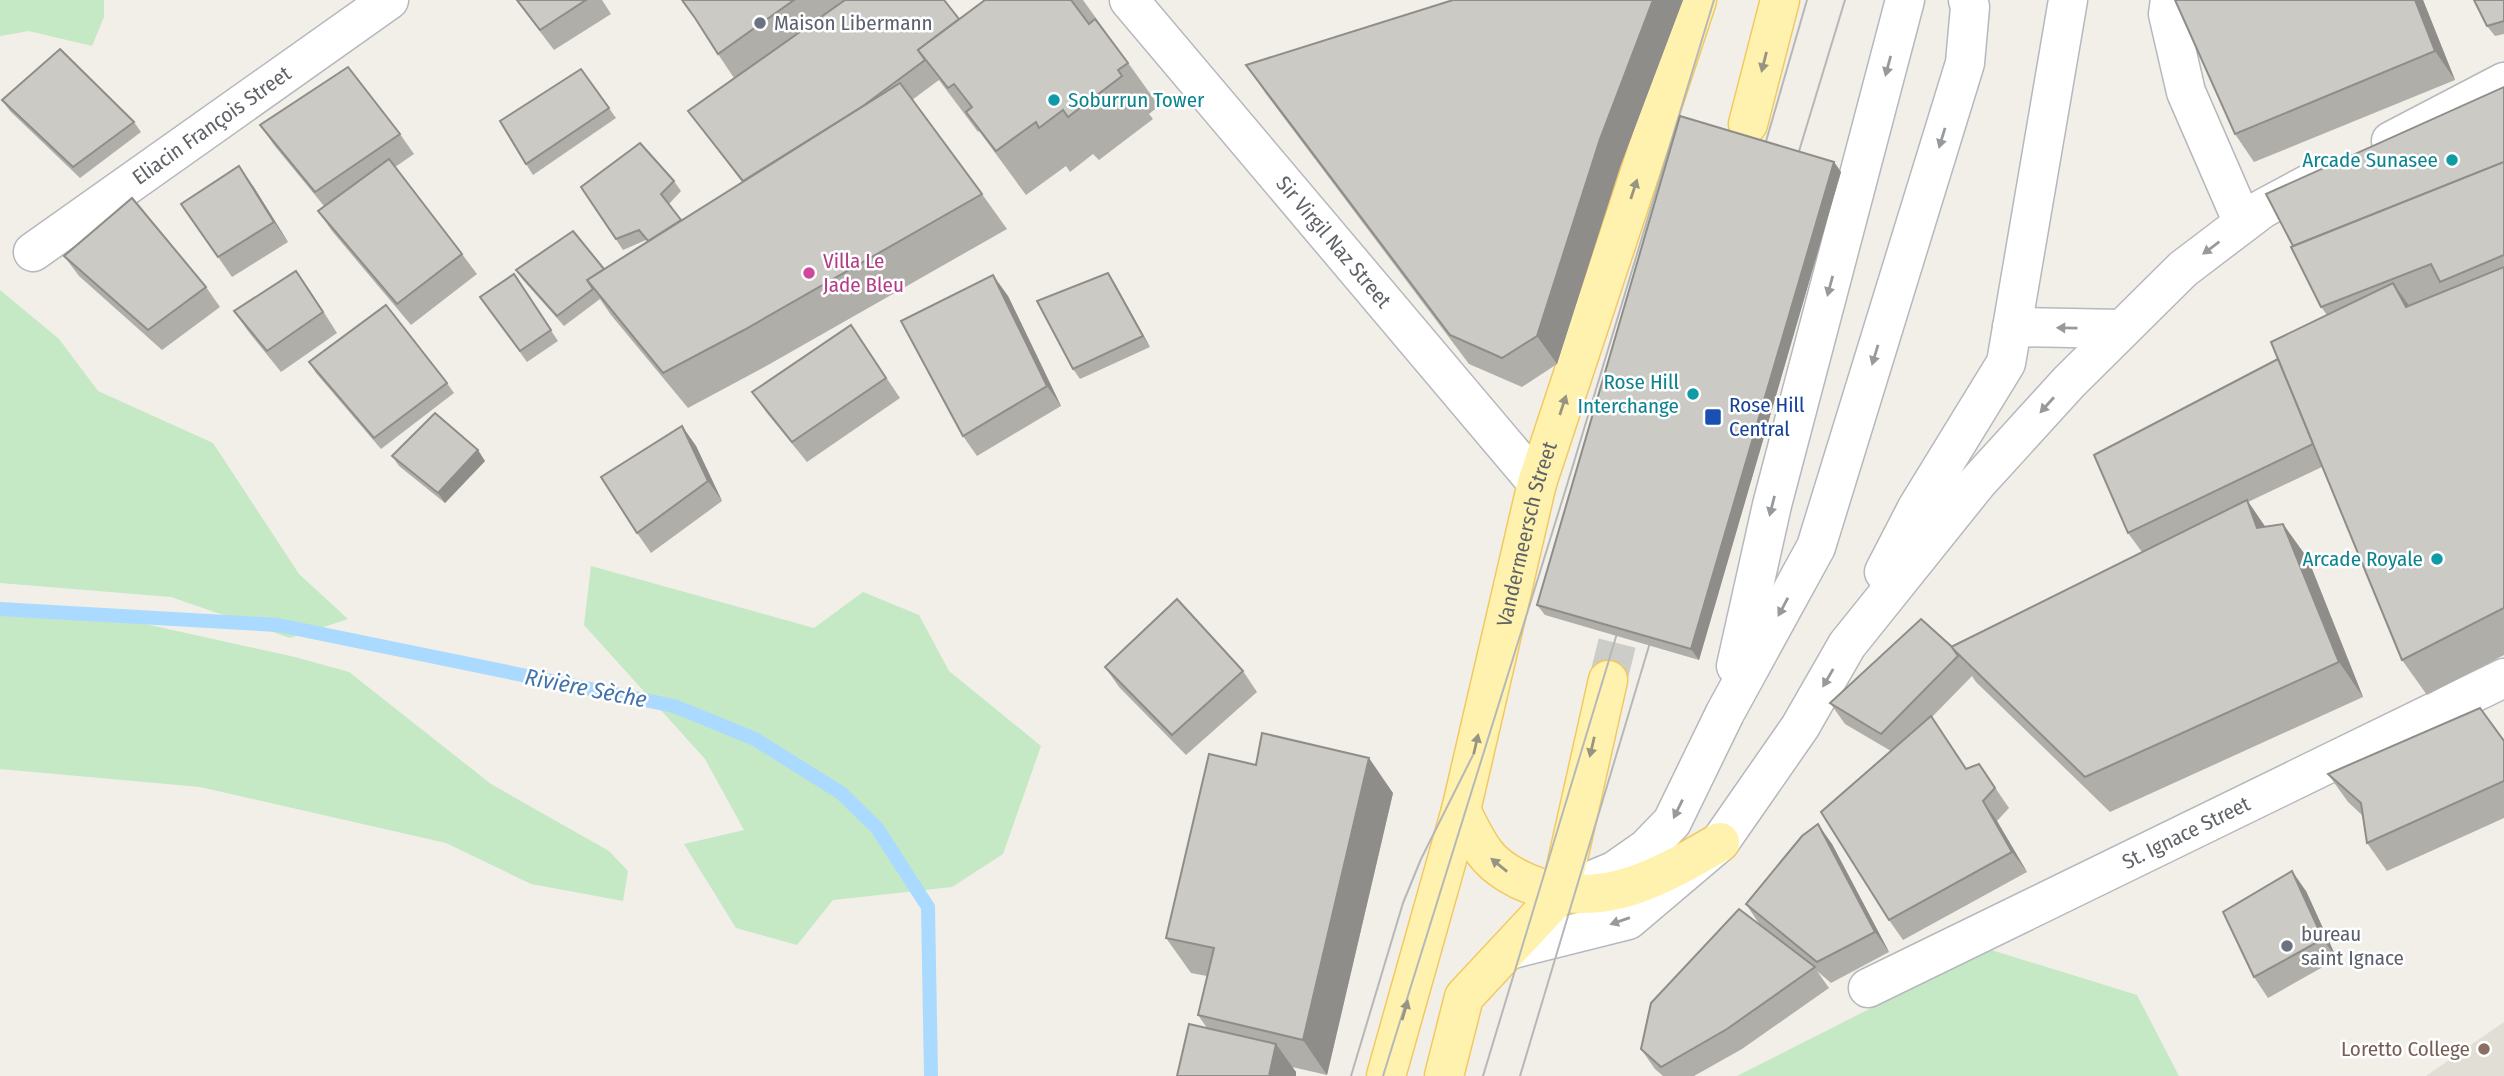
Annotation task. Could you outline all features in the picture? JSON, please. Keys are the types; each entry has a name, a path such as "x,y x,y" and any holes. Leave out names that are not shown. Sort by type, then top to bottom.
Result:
{"main road":[{"name":"Vandermeersch Street","path":"1386,1076 1461,810 1537,483 1696,0"},
{"path":"1748,124 1780,0"},
{"path":"1444,1076 1464,997 1560,894 1608,680"},
{"path":"1461,810 1485,853 1518,880 1560,894 1609,893 1622,889 1662,876 1720,842"}],"street":[{"name":"Eliacin François Street","path":"33,252 389,0"},
{"name":"Sir Virgil Naz Street","path":"1129,0 1537,483"},
{"path":"1726,713 1772,505 1905,0"},
{"path":"1560,894 1614,871 1647,848 1672,822 1726,713 1815,547 1965,63 1970,7 1968,0"},
{"path":"1509,950 1628,920 1720,842 1800,727 1847,645 1917,508 2006,363 2068,0"},
{"path":"2169,0 2168,14 2186,92 2243,223"},
{"path":"1847,645 1977,483 2068,382 2183,269 2262,209 2504,82"},
{"path":"2012,327 2123,329"},
{"name":"St. Ignace Street","path":"1868,988 2504,678"}],"shaded area":[{"name":"Loretto College","path":"2504,1022 2504,1076 2426,1076"}],"green space":[{"path":"0,0 104,0 104,17 92,46 29,31 0,36"},
{"path":"0,290 59,339 98,391 213,443 299,574 348,619 290,638 171,597 0,583"},
{"path":"591,566 814,628 863,592 919,615 949,671 1041,746 1003,854 952,887 833,900 797,945 736,928 684,844 744,830 705,759 584,625"},
{"path":"0,614 118,618 295,657 349,672 491,784 609,851 628,871 623,901 531,884 446,843 200,787 0,769"},
{"path":"1988,949 2137,995 2179,1076 1737,1076"}],"building":[{"path":"517,0 586,0 540,30"},
{"path":"682,0 794,0 718,54"},
{"path":"845,0 944,0 959,19 918,50 925,60 863,106 743,181 688,111"},
{"path":"985,0 1071,0 1089,24 1095,19 1128,63 1118,70 1122,76 1068,117 1063,110 1039,128 1036,122 996,151 966,112 972,107 954,84 948,88 918,50"},
{"path":"1453,0 1653,0 1600,139 1537,336 1502,358 1450,335 1246,65"},
{"path":"2175,0 2415,0 2435,51 2235,134"},
{"path":"2474,0 2504,0 2504,21 2487,26"},
{"path":"60,49 134,122 73,167 2,100"},
{"path":"348,67 400,134 315,192 260,125"},
{"path":"581,69 609,108 526,164 500,121"},
{"path":"900,83 982,194 744,330 663,373 587,280"},
{"path":"2504,87 2504,162 2293,246 2266,194"},
{"name":"Rose Hill Interchange","path":"1680,116 1834,162 1691,649 1537,605"},
{"path":"640,143 674,181 661,194 681,220 648,241 639,230 616,239 581,187"},
{"path":"389,159 462,254 397,304 318,211"},
{"path":"2504,162 2504,255 2440,282 2431,264 2321,307 2291,247"},
{"path":"239,166 274,222 218,257 181,204"},
{"path":"132,198 206,287 148,330 64,256"},
{"path":"573,231 604,269 587,280 593,289 557,316 516,270"},
{"name":"Arcade Royale","path":"2504,267 2504,608 2402,660 2271,342 2393,283 2406,307"},
{"path":"296,271 323,312 267,351 234,311"},
{"path":"1108,273 1143,336 1073,369 1037,301"},
{"path":"514,274 551,330 520,351 480,297"},
{"path":"993,275 1047,386 963,436 901,321"},
{"path":"386,305 447,383 374,438 309,362"},
{"path":"851,325 886,378 792,442 752,392"},
{"path":"2278,359 2313,444 2128,533 2094,455"},
{"path":"435,413 478,450 438,493 392,456"},
{"path":"682,426 708,481 637,533 601,477"},
{"path":"2247,500 2257,528 2283,524 2339,662 2085,777 1951,647"},
{"path":"1177,599 1243,671 1172,735 1105,667"},
{"path":"1921,619 1951,646 1958,656 1881,734 1830,703"},
{"path":"2480,708 2504,741 2504,781 2367,843 2361,803 2328,774"},
{"path":"1931,716 1966,769 1979,764 1995,788 1983,801 2012,852 1889,920 1821,812"},
{"path":"1262,733 1369,758 1303,1040 1198,1015 1214,948 1166,938 1209,754 1256,765"},
{"path":"1818,824 1875,932 1817,962 1746,904 1802,836"},
{"name":"bureau saint Ignace","path":"2292,871 2323,939 2254,977 2223,912"},
{"path":"1739,909 1815,967 1727,1029 1661,1067 1641,1049 1651,1003"},
{"path":"1189,1024 1276,1044 1269,1076 1177,1076"}],"waterway":[{"name":"Rivière Sèche","path":"0,609 278,625 674,706 755,739 841,793 877,828 928,907 931,1076"}],"tunnel":[{"path":"1608,680 1631,587"}],"tram line":[{"path":"1383,1076 1714,0"},
{"path":"1760,162 1807,0"},
{"path":"1793,171 1845,0"},
{"path":"1483,1076 1622,617"},
{"path":"1520,1076 1655,626"},
{"path":"1351,1076 1403,903 1421,859 1473,755"}],"place":[{"name":"Maison Libermann","path":"760,23"},
{"name":"Soburrun Tower","path":"1054,100"},
{"name":"Arcade Sunasee","path":"2452,160"},
{"name":"Villa Le Jade Bleu","path":"809,273"},
{"name":"Rose Hill Interchange","path":"1693,394"},
{"name":"Rose Hill Central","path":"1713,417"},
{"name":"Arcade Royale","path":"2437,559"},
{"name":"bureau saint Ignace","path":"2287,946"},
{"name":"Loretto College","path":"2484,1049"}]}
